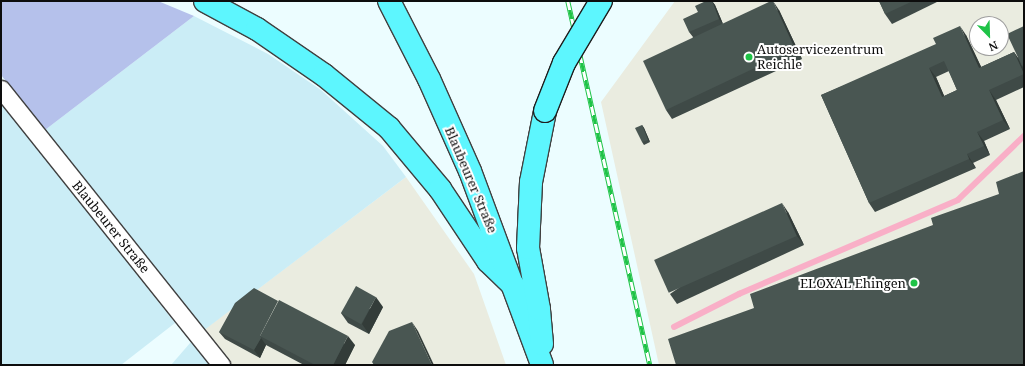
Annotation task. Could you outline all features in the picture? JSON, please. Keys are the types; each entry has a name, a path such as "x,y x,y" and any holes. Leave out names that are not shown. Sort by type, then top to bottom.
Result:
{"main road":[{"path":"205,1 257,29 324,75 389,128 440,189 488,261 514,286"},
{"name":"Blaubeurer Straße","path":"389,1 429,79 470,171 543,365"},
{"path":"543,365 539,309 528,248 531,182 546,111 564,63 601,1"}],"street":[{"name":"Blaubeurer Straße","path":"1,89 221,365"}],"shaded area":[{"path":"1,1 158,1 194,16 45,130 1,75"},
{"path":"675,1 1024,1 1024,365 659,365 601,102"},
{"path":"194,16 268,54 321,90 383,146 406,177 203,331 45,130"},
{"path":"1,100 175,323 121,365 1,365"},
{"path":"406,177 474,274 506,365 221,365 197,335"},
{"path":"197,335 221,365 171,365"}],"building":[{"path":"706,1 712,1 719,19 689,32 683,19 698,12 695,6"},
{"path":"773,1 795,49 666,110 643,61"},
{"path":"879,1 913,1 885,14"},
{"path":"960,26 969,46 969,56 974,56 979,68 1005,56 1009,56 1009,54 1014,52 1024,74 989,90 1003,120 977,132 984,146 967,154 969,159 869,203 821,95 936,44 933,38","holes":["944,61 957,90 942,97 929,68"]},
{"path":"1024,26 1024,65 1022,66 1009,38 1009,33"},
{"path":"642,125 648,140 642,142 635,128"},
{"name":"ELOXAL Ehingen","path":"1024,171 1024,365 676,365 668,339 754,308 750,294 933,225 931,218 999,194 996,182"},
{"path":"782,203 797,236 669,293 654,260"},
{"path":"356,286 376,297 361,324 341,313"},
{"path":"254,288 278,301 254,350 219,332 235,303"},
{"path":"279,300 348,336 333,365 315,365 260,336"},
{"path":"412,322 432,365 374,365 372,362 389,331"}],"waterway":[{"path":"674,327 739,294 958,200 1024,136"}],"railway":[{"path":"568,1 650,365"}],"place":[{"name":"Autoservicezentrum Reichle","path":"749,57"},
{"name":"ELOXAL Ehingen","path":"914,283"}]}
